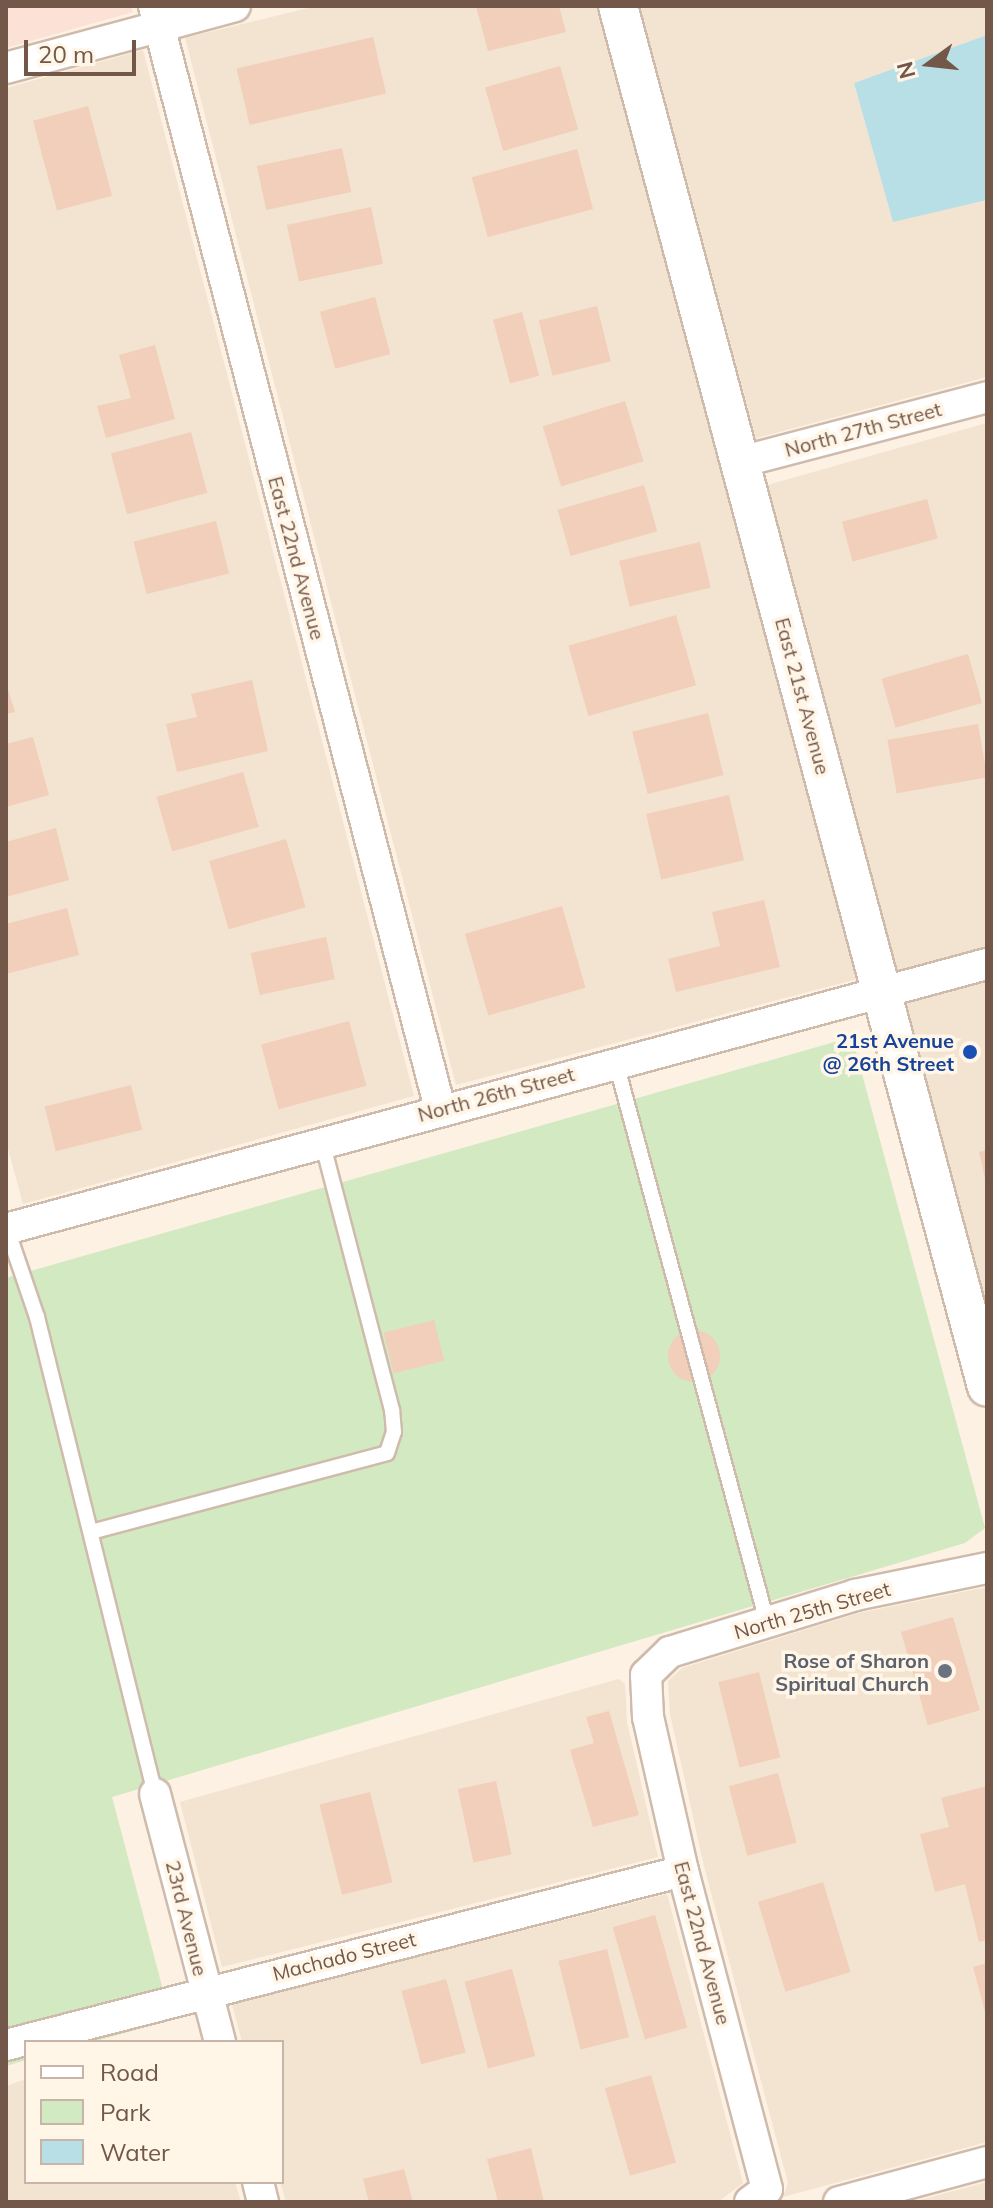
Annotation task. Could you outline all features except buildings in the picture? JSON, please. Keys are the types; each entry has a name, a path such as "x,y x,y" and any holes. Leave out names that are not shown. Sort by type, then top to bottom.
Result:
{"street":[{"path":"6,68 156,15 235,6"},
{"name":"East 21st Avenue","path":"618,6 987,1387"},
{"name":"East 22nd Avenue","path":"156,15 440,1109"},
{"name":"North 27th Street","path":"740,462 987,397"},
{"name":"North 26th Street","path":"6,1228 987,964"},
{"name":"North 25th Street","path":"646,1675 670,1652 855,1595 987,1568"},
{"name":"East 22nd Avenue","path":"646,1675 648,1717 683,1871 767,2189 750,2202"},
{"name":"23rd Avenue","path":"155,1794 219,2040"},
{"name":"Machado Street","path":"24,2040 206,1990 683,1871"},
{"path":"839,2202 987,2162"}],"lane":[{"path":"616,1063 767,1622"},
{"path":"91,1532 387,1453 394,1432 392,1410 322,1142"},
{"path":"6,1228 33,1302 155,1794"}],"shaded area":[{"path":"6,6 131,6 133,12 6,48"},
{"path":"316,6 596,6 857,979 456,1085 185,38"},
{"path":"640,6 987,6 987,35 854,83 893,221 987,200 987,377 756,438"},
{"path":"143,50 414,1096 23,1204 6,1141 6,88"},
{"path":"987,423 987,963 886,990 760,487"},
{"path":"987,982 987,1327 900,1005"},
{"path":"987,1587 987,2142 783,2197 788,2183 704,1866 670,1714 668,1681 682,1668 859,1613"},
{"path":"619,1679 625,1684 627,1722 658,1857 222,1967 180,1802"},
{"path":"667,1894 743,2183 718,2202 286,2202 281,2184 284,2184 284,2040 241,2040 232,2004"},
{"path":"24,2080 24,2184 236,2184 241,2202 6,2202 6,2086"},
{"path":"987,2182 987,2202 912,2202"}],"green space":[{"path":"852,1037 985,1528 965,1543 112,1797 171,2020 99,2040 24,2040 24,2061 6,2066 6,1278"}],"water":[{"path":"987,35 987,200 893,222 854,83"}],"place":[{"name":"21st Avenue @ 26th Street","path":"970,1052"},
{"name":"Rose of Sharon Spiritual Church","path":"945,1671"}]}
